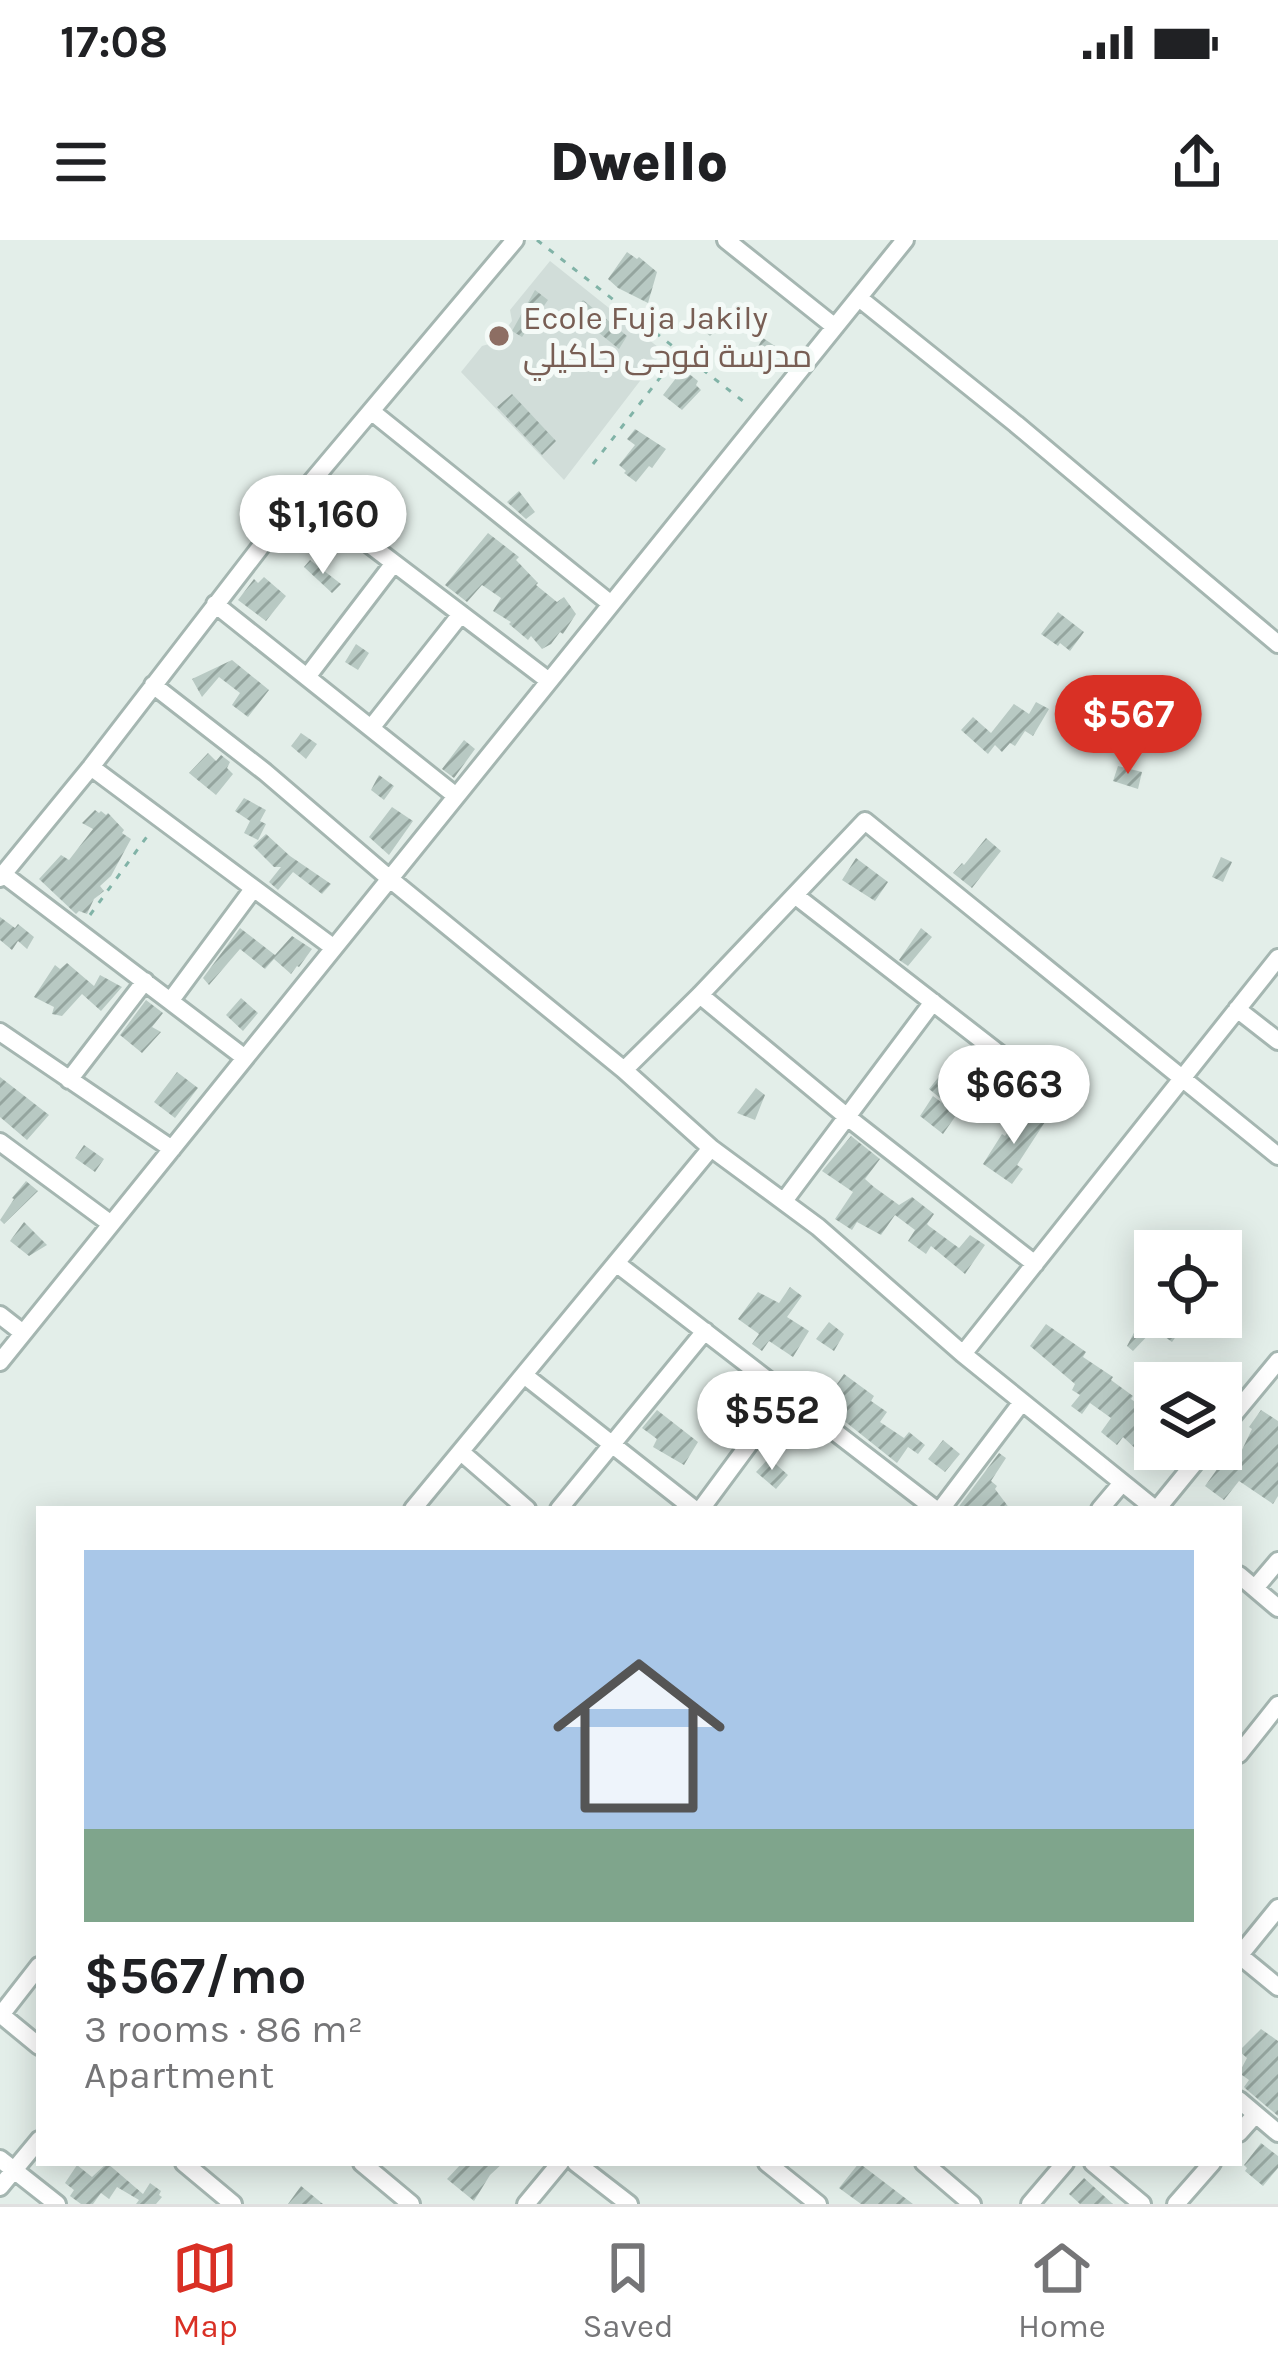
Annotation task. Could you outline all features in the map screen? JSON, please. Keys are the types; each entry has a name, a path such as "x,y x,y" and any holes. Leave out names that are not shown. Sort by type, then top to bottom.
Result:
{"street":[{"path":"245,1058 2,876 302,493 515,240"},
{"path":"726,240 835,327"},
{"path":"0,1362 905,240"},
{"path":"859,298 1278,644"},
{"path":"371,411 611,604"},
{"path":"302,493 549,681"},
{"path":"307,677 394,563"},
{"path":"215,604 457,796"},
{"path":"371,728 461,614"},
{"path":"153,685 265,772 711,1148 832,1239 963,1354 1152,1506"},
{"path":"91,767 334,948"},
{"path":"624,1070 866,821 1278,1156"},
{"path":"171,1000 253,889"},
{"path":"796,896 1055,1097"},
{"path":"963,1354 1278,958"},
{"path":"69,1080 145,981"},
{"path":"700,994 1035,1264"},
{"path":"784,1201 933,1002"},
{"path":"1237,1009 1278,1041"},
{"path":"0,1032 172,1149"},
{"path":"415,1506 711,1148"},
{"path":"3,1151 111,1224"},
{"path":"616,1263 934,1506"},
{"path":"0,1315 23,1333"},
{"path":"562,1506 705,1331"},
{"path":"1242,1404 1278,1360"},
{"path":"524,1375 694,1506"},
{"path":"700,1506 787,1394"},
{"path":"940,1506 1022,1402"},
{"path":"460,1452 523,1506"},
{"path":"1158,1506 1188,1470"},
{"path":"1103,1506 1122,1483"},
{"path":"1255,1588 1278,1561"},
{"path":"1242,1577 1278,1608"},
{"path":"1242,1750 1278,1705"},
{"path":"1242,1952 1278,1908"},
{"path":"1242,1958 1278,1987"},
{"path":"36,1970 0,2015 36,2044"},
{"path":"1242,2103 1278,2132"},
{"path":"1242,2130 1255,2115"},
{"path":"0,2187 7,2164 36,2142"},
{"path":"7,2164 57,2204"},
{"path":"188,2166 233,2204"},
{"path":"366,2166 411,2204"},
{"path":"380,2178 390,2166"},
{"path":"526,2204 558,2166"},
{"path":"580,2166 629,2204"},
{"path":"771,2166 818,2204"},
{"path":"928,2166 972,2204"},
{"path":"1030,2204 1062,2166"},
{"path":"1097,2166 1142,2204"},
{"path":"1176,2204 1209,2166"}],"path":[{"path":"537,240 763,416"},
{"path":"592,464 680,352"},
{"path":"78,932 160,819"}],"shaded area":[{"path":"550,261 663,351 564,480 461,372 482,346 496,342 512,321 510,310"}],"building":[{"path":"627,252 657,272 648,303 608,279"},
{"path":"535,290 548,300 522,337 512,331"},
{"path":"583,300 627,336 619,349 573,312"},
{"path":"695,307 723,323 710,336 688,318"},
{"path":"763,338 778,348 770,360 753,355"},
{"path":"683,369 701,390 682,410 663,395"},
{"path":"512,394 556,441 542,455 497,407"},
{"path":"635,429 666,449 636,482 619,465 635,445 627,439"},
{"path":"340,481 351,488 356,481 376,496 384,485 403,497 389,518 380,513 376,518 351,498 347,503 332,493"},
{"path":"519,491 535,512 526,519 507,502"},
{"path":"488,533 519,557 516,560 536,585 557,602 564,597 576,614 563,634 542,649 493,611 501,598 482,585 467,602 445,585"},
{"path":"310,560 341,584 332,593 304,567"},
{"path":"264,577 286,596 266,621 238,600 254,579 258,583"},
{"path":"1058,612 1084,632 1070,651 1041,634"},
{"path":"356,644 369,653 358,670 345,662"},
{"path":"232,660 269,690 248,717 232,705 240,693 219,677 202,697 192,679"},
{"path":"1036,702 1049,709 1033,736 1025,731 1015,746 1010,743 1002,752 995,745 988,754 961,730 973,717 991,733 1014,704 1029,714"},
{"path":"301,733 317,744 306,759 291,746"},
{"path":"464,740 475,749 454,778 442,769"},
{"path":"208,753 216,761 221,755 230,762 227,768 233,774 216,795 189,773"},
{"path":"1118,766 1142,772 1138,789 1113,781"},
{"path":"379,775 394,786 384,800 371,790"},
{"path":"244,798 266,810 260,821 266,824 258,840 244,833 250,821 235,811"},
{"path":"392,807 413,821 389,855 369,837"},
{"path":"95,810 108,813 131,839 111,876 100,886 104,891 87,914 76,914 39,879 61,855 69,860 93,829 82,823"},
{"path":"266,834 331,884 322,894 293,872 278,890 269,882 281,867 274,867 253,846"},
{"path":"986,838 1001,851 972,888 953,873"},
{"path":"1221,857 1232,862 1223,882 1212,877"},
{"path":"856,858 888,882 875,901 842,880"},
{"path":"0,917 34,937 27,949 18,941 12,950 0,940"},
{"path":"240,928 275,955 292,936 312,949 291,974 274,959 265,969 240,949 209,985 203,978"},
{"path":"921,928 932,937 908,966 899,960"},
{"path":"67,963 94,986 100,975 122,987 101,1011 82,994 62,1016 52,1014 54,1007 34,997 55,965 60,969"},
{"path":"241,998 258,1013 243,1031 226,1015"},
{"path":"146,1000 163,1013 152,1027 161,1032 142,1053 120,1035"},
{"path":"946,1068 957,1077 940,1098 929,1089"},
{"path":"177,1072 198,1088 175,1118 154,1102"},
{"path":"0,1077 49,1115 27,1140 0,1117"},
{"path":"756,1088 765,1095 755,1120 737,1113"},
{"path":"933,1096 957,1114 943,1134 920,1116"},
{"path":"1025,1109 1045,1122 1017,1165 1023,1169 1012,1184 983,1164"},
{"path":"851,1136 880,1159 865,1179 874,1187 899,1205 912,1197 934,1214 927,1224 959,1248 970,1235 985,1245 965,1274 931,1246 926,1254 908,1241 915,1230 895,1215 881,1235 857,1222 852,1230 835,1219 853,1192 822,1171"},
{"path":"84,1145 104,1159 95,1172 75,1158"},
{"path":"26,1181 38,1191 4,1224 0,1220"},
{"path":"24,1222 47,1245 29,1256 10,1241"},
{"path":"790,1287 802,1296 787,1317 809,1331 793,1357 769,1341 762,1351 752,1344 759,1334 738,1319 758,1292 779,1303"},
{"path":"829,1322 844,1334 834,1351 816,1339"},
{"path":"1046,1324 1086,1352 1083,1357 1133,1396 1134,1447 1123,1437 1117,1445 1101,1432 1111,1418 1090,1403 1082,1414 1071,1406 1080,1395 1072,1390 1075,1384 1030,1346"},
{"path":"1134,1333 1134,1338 1145,1338 1133,1351 1127,1346"},
{"path":"844,1374 887,1412 880,1422 904,1438 909,1432 925,1445 918,1454 908,1447 897,1463 823,1404"},
{"path":"657,1410 698,1442 684,1465 653,1447 657,1439 642,1428"},
{"path":"1261,1410 1278,1421 1278,1496 1273,1504 1239,1481 1224,1500 1205,1486 1217,1470 1242,1470 1249,1427"},
{"path":"943,1440 960,1454 945,1472 928,1459"},
{"path":"999,1453 1006,1458 991,1481 1008,1506 959,1506"},
{"path":"769,1458 788,1475 776,1489 756,1472"},
{"path":"1261,2029 1278,2041 1278,2116 1244,2087 1249,2080 1242,2075 1247,2058 1242,2048"},
{"path":"1261,2143 1278,2156 1278,2168 1263,2186 1244,2165"},
{"path":"76,2166 92,2177 110,2166 143,2194 150,2183 162,2197 156,2204 136,2204 139,2200 117,2187 109,2199 101,2193 93,2204 81,2204 70,2196 74,2190 65,2183"},
{"path":"459,2166 500,2166 474,2201 447,2179"},
{"path":"857,2166 863,2166 913,2204 861,2204 839,2188"},
{"path":"1084,2178 1113,2204 1080,2204 1069,2194"},
{"path":"301,2186 323,2204 288,2204"}],"place":[{"name":"Ecole Fuja Jakily مدرسة فوجى جاكيلي","path":"499,336"}]}
